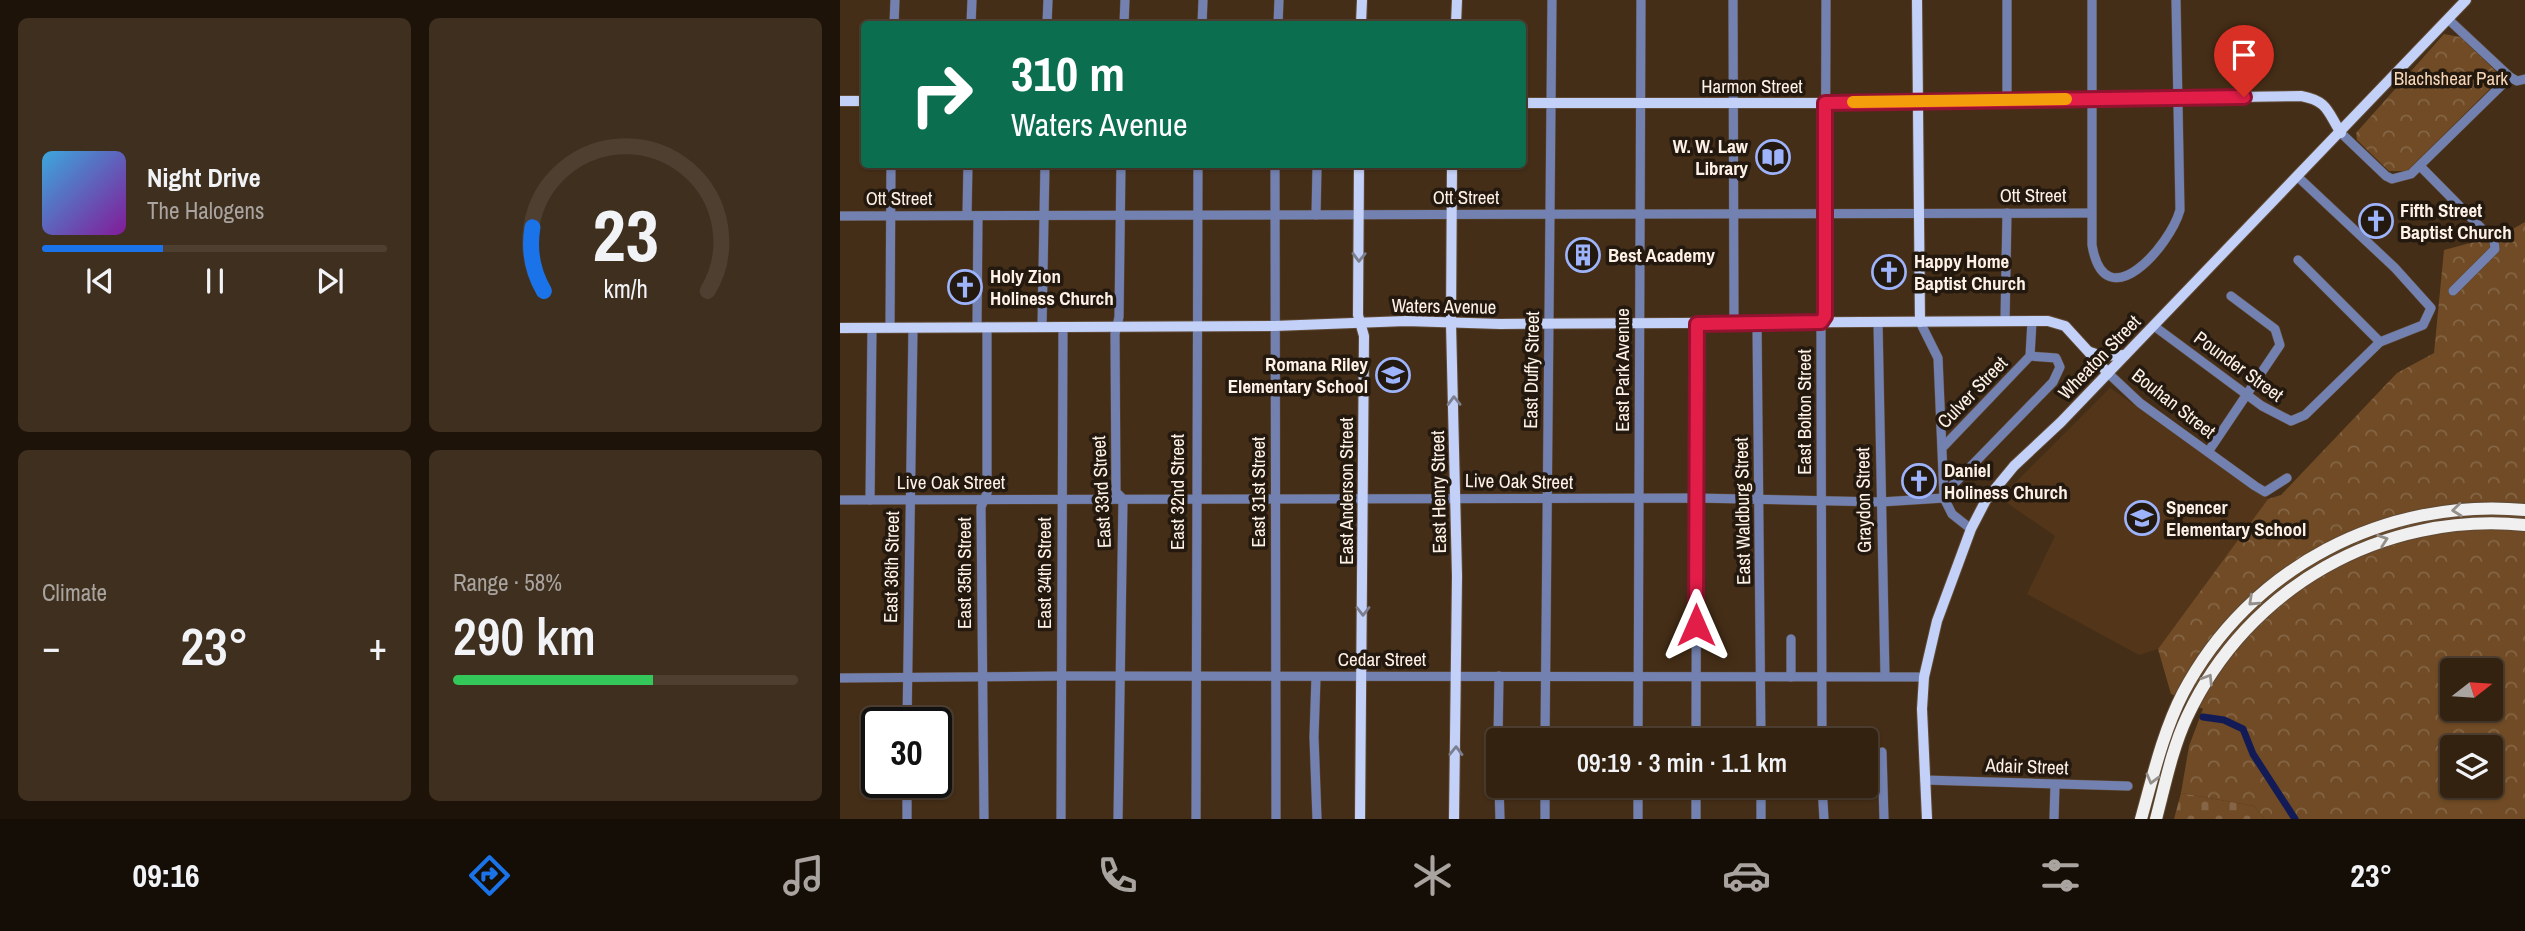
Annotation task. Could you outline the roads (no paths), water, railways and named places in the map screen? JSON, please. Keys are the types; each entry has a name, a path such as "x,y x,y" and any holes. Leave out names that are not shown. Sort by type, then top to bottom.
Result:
{"highway":[{"path":"2141,819 2164,739 2184,692 2210,650 2260,595 2300,564 2365,531 2413,516 2462,509 2525,510"},
{"path":"2156,819 2178,740 2197,698 2222,658 2270,606 2307,576 2370,544 2416,530 2463,523 2525,525"}],"main road":[{"path":"1361,21 1362,0"},
{"path":"1456,21 1457,0"},
{"path":"1916,0 1920,322"},
{"name":"Wheaton Street","path":"1927,819 1924,677 1937,621 1971,529 1998,484 2154,326 2466,0"},
{"name":"Harmon Street","path":"1526,103 1825,103 2301,96 2318,99 2328,108 2341,132"},
{"path":"840,101 861,101"},
{"name":"East Anderson Street","path":"1359,168 1360,323 1364,336 1360,819"},
{"name":"East Henry Street","path":"1452,168 1451,323 1455,405 1453,498 1457,576 1454,819"},
{"name":"Waters Avenue","path":"840,328 2048,321"},
{"name":"Bouhan Street","path":"2048,321 2065,326 2108,373"},
{"path":"2087,351 2102,356 2125,355"}],"street":[{"path":"894,21 895,0"},
{"path":"971,21 972,0"},
{"path":"1047,21 1048,0"},
{"path":"1124,21 1125,0"},
{"path":"1202,21 1203,0"},
{"path":"1278,21 1279,0"},
{"name":"East Duffy Street","path":"1545,728 1552,0"},
{"name":"East Park Avenue","path":"1638,728 1641,0"},
{"path":"1732,0 1734,323"},
{"name":"East Bolton Street","path":"1822,728 1821,322 1825,316 1825,0"},
{"path":"2007,0 2007,99"},
{"path":"2092,0 2091,213 2095,264 2101,275 2111,278 2131,275 2169,236 2178,217 2176,0"},
{"path":"2448,19 2510,77 2517,81 2525,79"},
{"path":"2341,132 2392,179 2411,174 2510,77"},
{"path":"2420,166 2494,242 2495,249 2453,291"},
{"path":"890,328 891,168"},
{"path":"967,215 968,168"},
{"path":"1042,327 1045,168"},
{"name":"East 33rd Street","path":"1118,819 1123,499 1116,492 1121,168"},
{"name":"East 32nd Street","path":"1196,819 1194,499 1198,168"},
{"name":"East 31st Street","path":"1275,168 1276,819"},
{"path":"1316,215 1317,168"},
{"name":"Pounder Street","path":"2154,326 2282,418 2298,420 2380,342 2423,325 2431,308 2395,268 2298,177"},
{"path":"2005,321 2007,213"},
{"name":"Ott Street","path":"840,216 2091,213"},
{"name":"East 35th Street","path":"978,216 985,499 981,507 984,819"},
{"path":"2298,260 2380,342"},
{"path":"2207,452 2280,345 2275,329 2231,296"},
{"name":"Culver Street","path":"1944,446 2030,356 2032,321"},
{"name":"Graydon Street","path":"1878,322 1885,677"},
{"path":"1920,322 1938,358 1944,446 1944,496 1952,514 1971,529"},
{"name":"East Waldburg Street","path":"1757,323 1761,728"},
{"path":"1696,728 1697,324"},
{"name":"East 34th Street","path":"1061,819 1063,327"},
{"path":"870,500 872,328"},
{"name":"East 36th Street","path":"907,707 913,328"},
{"path":"1944,496 2053,382 2060,368 2056,358 2030,356"},
{"name":"Bouhan Street","path":"2108,373 2140,403 2265,492 2287,478"},
{"name":"Live Oak Street","path":"840,500 1364,497 1548,500 1695,498 1881,502 1944,496"},
{"path":"1791,639 1791,677"},
{"path":"1498,728 1499,676"},
{"path":"1317,677 1314,737 1317,819"},
{"name":"Cedar Street","path":"840,678 1924,677"},
{"path":"1882,752 1884,819"},
{"name":"Adair Street","path":"1925,780 2128,786"},
{"path":"2054,819 2055,785"},
{"path":"907,798 907,819"},
{"path":"1499,798 1500,819"},
{"path":"1545,798 1545,819"},
{"path":"1638,798 1638,819"},
{"path":"1696,798 1696,819"},
{"path":"1761,798 1761,819"},
{"path":"1823,798 1824,819"}],"waterway":[{"path":"2203,717 2224,720 2243,729 2253,754 2295,819"}],"place":[{"name":"W. W. Law Library","path":"1773,157"},
{"name":"Fifth Street Baptist Church","path":"2376,221"},
{"name":"Best Academy","path":"1583,255"},
{"name":"Happy Home Baptist Church","path":"1889,272"},
{"name":"Holy Zion Holiness Church","path":"965,287"},
{"name":"Romana Riley Elementary School","path":"1393,375"},
{"name":"Daniel Holiness Church","path":"1919,481"},
{"name":"Spencer Elementary School","path":"2142,518"}],"park label":[{"name":"Blachshear Park","path":"2451,78"}]}
